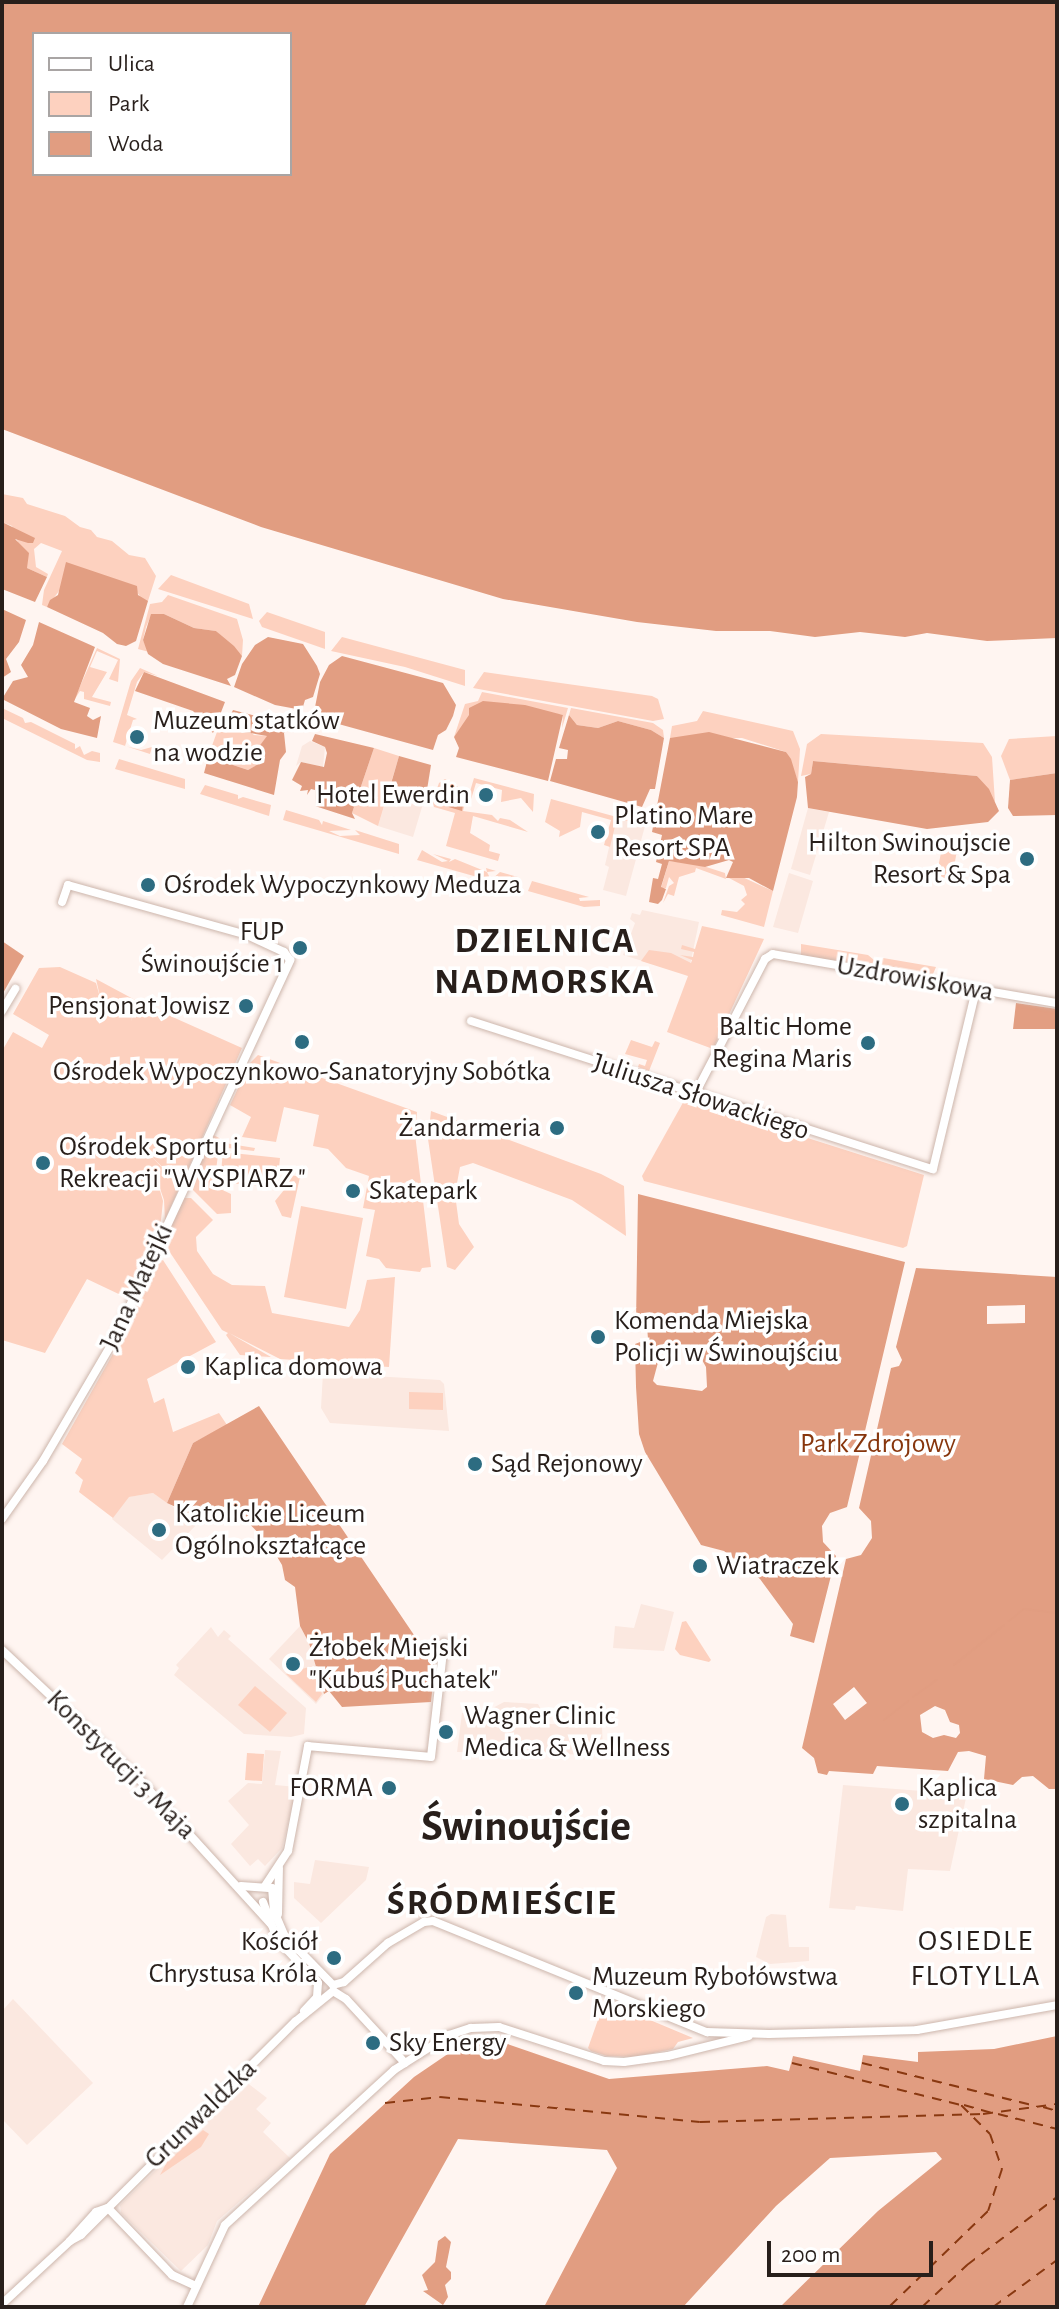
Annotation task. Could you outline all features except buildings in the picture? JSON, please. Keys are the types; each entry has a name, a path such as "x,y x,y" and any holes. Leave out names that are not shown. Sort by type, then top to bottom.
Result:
{"street":[{"path":"68,885 80,888 62,902 68,885"},
{"name":"Jana Matejki","path":"2,1519 43,1461 108,1351 253,1044 290,957 247,935 80,888"},
{"name":"Uzdrowiskowa","path":"695,1094 765,959 773,954 1057,1003"},
{"path":"2,1011 15,989"},
{"name":"Juliusza Słowackiego","path":"471,1021 933,1169 976,990"},
{"path":"405,2063 346,1999 326,1987 261,1901 263,1887 288,1851 308,1746 431,1757 444,1643"},
{"name":"Konstytucji 3 Maja","path":"2,1650 139,1779 247,1895 261,1901"},
{"path":"274,1921 278,1868"},
{"path":"274,1921 278,1868"},
{"path":"237,1884 263,1887 274,1896"},
{"path":"247,1895 274,1921"},
{"path":"261,1901 274,1896"},
{"path":"311,1970 337,1977 361,1965 420,1924 430,1921 699,2030 761,2034 917,2030 1057,2005"},
{"path":"326,1987 344,1982 361,1965"},
{"path":"311,1970 311,2003"},
{"name":"Grunwaldzka","path":"296,2021 326,1987"},
{"name":"Grunwaldzka","path":"2,2304 70,2241 96,2212 108,2208 296,2021 326,1987"},
{"path":"187,2307 219,2232 405,2063 449,2035 480,2027 507,2028 614,2062 649,2060 761,2034"},
{"path":"699,2030 700,2048"},
{"path":"108,2208 169,2272 196,2286"}],"shaded area":[{"path":"310,741 325,747 323,767 301,762 296,766 302,746"},
{"path":"390,787 425,797 413,837 378,826"},
{"path":"808,808 829,812 810,875 791,869"},
{"path":"616,817 645,826 626,896 603,890 609,867 605,865"},
{"path":"789,873 813,881 798,933 773,927"},
{"path":"642,910 699,922 688,975 623,955 635,923 630,919 632,913 640,915"},
{"path":"323,1373 440,1380 444,1384 449,1431 330,1423 321,1408"},
{"name":"Katolickie Liceum Ogólnokształcące","path":"153,1493 178,1510 202,1519 162,1560 112,1519 128,1497"},
{"path":"641,1604 674,1612 664,1651 613,1648 615,1626 634,1628"},
{"name":"Żłobek Miejski \"Kubuś Puchatek\"","path":"300,1626 309,1643 324,1694 316,1704 269,1659"},
{"path":"211,1627 218,1637 224,1630 231,1636 228,1639 306,1708 304,1734 291,1737 244,1734 174,1675 179,1668 176,1665"},
{"path":"504,1702 538,1704 549,1724 602,1725 603,1755 457,1752 462,1713 487,1711"},
{"path":"265,1750 281,1751 275,1785 297,1787 282,1848 265,1866 258,1859 250,1866 231,1844 249,1825 228,1801 248,1783 262,1784"},
{"path":"843,1785 962,1794 966,1798 950,1871 908,1869 903,1911 856,1906 855,1910 829,1908"},
{"path":"315,1860 369,1867 366,1880 321,1923 294,1898 294,1882 310,1884"},
{"path":"771,1914 786,1915 789,1947 809,1947 809,1961 770,1964 756,1957 766,1917"},
{"path":"13,1999 93,2083 27,2145 2,2119 2,2011"},
{"path":"246,2082 267,2098 256,2109 271,2123 263,2132 290,2158 217,2221 208,2245 181,2271 121,2213 120,2205"}],"green space":[{"path":"2,494 23,498 27,504 65,516 80,527 91,530 97,537 112,541 129,555 145,558 156,576 148,601 143,601 137,592 59,591 47,607 42,605 44,590 62,551 41,543 34,549 36,567 48,574 47,577 27,568 12,526 2,522"},
{"path":"2,522 35,538 33,543 15,539 29,553 27,568 47,577 35,602 2,589"},
{"path":"66,562 137,586 138,595 148,601 136,641 126,646 117,644 103,633 47,607 50,600 58,595"},
{"path":"171,575 249,604 253,619 158,589"},
{"path":"168,595 237,619 243,640 242,656 216,631 194,628 164,614 150,618 146,627 143,640 149,652 138,649 150,604 162,602"},
{"path":"2,609 26,620 19,642 6,659 11,672 2,678"},
{"path":"267,612 325,632 325,649 262,627 259,621"},
{"path":"151,614 164,614 194,628 216,631 234,646 242,656 235,675 227,679 231,686 163,664 148,654 143,640"},
{"path":"39,622 95,647 74,702 90,708 87,716 93,720 101,716 97,738 61,729 2,699 13,681 28,677 21,665 33,645"},
{"path":"268,637 303,644 317,666 320,674 313,697 305,700 302,710 275,705 234,687 242,664 255,645"},
{"path":"342,637 465,670 465,686 405,667 331,651"},
{"path":"97,648 120,659 118,682 109,679 118,660 97,651 90,667 107,672 92,697 111,702 110,706 84,699 84,692 80,691 73,702"},
{"path":"342,656 443,683 456,705 446,730 438,735 433,750 313,717 320,682 329,665"},
{"path":"140,668 158,676 144,672 137,682 127,715 137,719 133,720 125,746 113,742 131,681"},
{"path":"144,672 225,702 213,733 193,711 135,691"},
{"path":"484,672 652,696 658,699 664,719 653,721 473,688"},
{"path":"482,692 568,708 562,728 563,715 481,702 454,737 465,704 478,701"},
{"path":"483,701 525,705 563,715 548,781 456,757 459,748 454,737 469,715 469,708"},
{"path":"2,708 23,718 25,723 31,722 75,744 75,749 80,746 84,755 92,751 100,753 100,762 87,760 2,718"},
{"path":"571,708 653,723 663,730 664,738 651,730 618,721 598,728 577,725 569,715"},
{"path":"233,710 290,725 284,733 286,752 280,760 274,795 204,773 209,754 224,752 233,765 248,770 262,762 255,752 267,736 239,731 229,718"},
{"path":"703,711 793,731 800,749 798,782 786,752 742,738 670,738 672,726 697,721"},
{"path":"569,715 577,725 598,728 618,721 651,730 664,738 655,789 650,789 642,807 550,781 556,759 567,759 568,750 559,748"},
{"path":"222,718 242,733 249,731 254,735 268,736 256,753 262,763 248,770 233,765 224,752 209,754"},
{"path":"709,732 786,752 791,759 798,782 797,797 773,891 749,878 726,878 733,862 729,860 705,867 669,861 661,887 666,889 662,900 658,904 649,902 653,878 658,879 662,864 656,862 662,835 652,832 670,738"},
{"path":"315,734 374,748 352,813 355,819 315,806 315,790 311,789 307,795 308,790 300,791 302,786 292,780 301,762 324,767 327,753 325,747 312,741"},
{"path":"821,734 983,743 992,757 995,802 977,776 813,761 811,774 801,776 807,744"},
{"path":"1057,736 1057,773 1010,780 1001,756 1009,739"},
{"path":"126,746 141,750 152,747 150,754"},
{"path":"374,748 399,756 378,826 352,813"},
{"path":"399,756 431,765 426,796 390,787"},
{"path":"119,759 185,779 185,789 115,769"},
{"path":"813,761 977,776 989,789 999,811 988,822 927,829 808,808 805,777 811,774"},
{"path":"1057,773 1057,815 1013,816 1008,808 1010,780"},
{"path":"474,778 534,794 533,812 521,798 501,802 502,790 476,783 469,806 466,805"},
{"path":"445,779 452,783 450,785 462,805 465,790 468,792 463,811 492,815 498,821 500,818 510,820 528,832 473,816 470,833 490,845 489,851 500,854 498,861 446,846 455,813 434,807 432,802 439,783"},
{"path":"444,783 452,783 465,792 462,811 442,805 438,795"},
{"path":"205,785 238,795 238,799 243,797 271,805 269,816 200,794"},
{"path":"551,799 635,823 617,818 610,847 604,845 611,820 582,812 580,827 559,837 560,831 545,822"},
{"path":"286,810 319,820 322,825 323,821 351,830 329,831 340,836 360,835 355,830 399,844 399,854 283,820"},
{"path":"942,848 957,850 952,879 936,877"},
{"path":"422,850 442,862 448,861 433,854 451,859 449,862 455,859 487,872 491,880 500,872 518,877 519,885 516,888 417,860"},
{"path":"669,861 697,864 725,873 726,879 696,868 695,872 679,877 674,896 668,894 663,903 669,886 674,883 669,877 666,888 661,888"},
{"path":"738,875 773,891 764,927 721,915 722,910 737,912 745,904 741,900 747,895 744,886 729,878"},
{"path":"532,881 589,897 579,898 580,901 600,900 600,906 584,907 528,891"},
{"path":"702,926 764,939 713,1049 667,1032 688,976 641,961 649,950 671,953 691,963 692,960 680,955 693,957 694,952 681,949 682,945 695,949"},
{"path":"2,941 24,956 2,995"},
{"path":"801,944 868,955 874,960 883,958 936,967 933,974 923,977 801,955"},
{"path":"60,967 96,983 101,1001 96,979 137,1001 131,1021 139,1002 242,1048 181,1185 150,1155 180,1186 165,1220 164,1200 156,1177 163,1201 160,1230 125,1297 87,1279 45,1353 2,1340 2,1051 13,1032 42,1048 49,1035 13,1014 39,968"},
{"path":"1016,1003 1057,1009 1057,1029 1013,1029"},
{"path":"631,1040 652,1047 655,1041 660,1043 649,1071 638,1067 639,1064 645,1066 647,1060 625,1054"},
{"path":"258,1055 417,1112 415,1134 431,1267 422,1268 420,1272 386,1268 379,1259 366,1256 375,1210 363,1208 369,1176 346,1168 328,1149 313,1146 319,1115 284,1107 276,1142 242,1137 251,1117 230,1105 250,1063"},
{"path":"685,1099 924,1175 907,1246 903,1248 644,1181 642,1176"},
{"path":"431,1111 601,1174 624,1186 626,1236 572,1200 473,1163 460,1167 455,1194 459,1224 474,1247 455,1270 447,1267 428,1139"},
{"path":"210,1133 230,1144 255,1148 254,1151 219,1147 214,1186 231,1194 231,1213 217,1214 186,1183"},
{"path":"223,1152 280,1158 277,1188 220,1182"},
{"path":"287,1174 300,1177 291,1218 282,1216 275,1201 284,1190"},
{"path":"638,1194 905,1262 847,1507 830,1513 822,1526 823,1542 836,1556 814,1643 790,1636 793,1624 760,1579 724,1551 701,1545 645,1452 639,1434 635,1344 648,1339 647,1326 636,1323","holes":["670,1342 697,1351 706,1367 707,1387 702,1391 657,1385 653,1381 663,1344"]},
{"path":"179,1198 191,1198 213,1220 196,1237 197,1251 213,1274 232,1285 265,1286 272,1313 349,1327 360,1310 367,1280 395,1277 389,1367 280,1359 229,1333 271,1357 240,1355 226,1335 228,1333 222,1330 163,1242"},
{"path":"301,1206 363,1218 346,1309 284,1297"},
{"path":"156,1260 163,1260 216,1342 147,1379 154,1403 164,1398 173,1432 219,1413 227,1425 193,1443 167,1503 153,1493 129,1497 113,1518 79,1492 83,1480 75,1473 82,1459 62,1444 119,1343"},
{"name":"Park Zdrojowy","path":"916,1268 1057,1277 1057,1789 1049,1789 1033,1776 1022,1777 1013,1785 984,1779 986,1756 969,1751 958,1752 948,1771 877,1766 873,1774 829,1771 827,1775 818,1773 814,1758 802,1748 846,1559 861,1555 872,1538 871,1521 859,1508 891,1368 899,1366 902,1360 896,1347","holes":["1025,1305 1025,1323 987,1324 987,1306","854,1687 867,1703 845,1720 833,1704","935,1706 945,1710 950,1722 959,1725 960,1733 956,1738 944,1735 933,1738 922,1732 920,1715"]},
{"path":"409,1392 443,1393 443,1410 409,1409"},
{"path":"259,1406 435,1666 431,1702 342,1707 329,1691 324,1694 309,1643 300,1626 295,1587 285,1580 282,1565 270,1545 233,1507 225,1506 202,1519 167,1503 193,1443"},
{"path":"686,1621 711,1660 709,1662 680,1655 675,1649 682,1622"},
{"path":"312,1666 322,1694 316,1702 286,1674"},
{"path":"255,1686 287,1713 270,1732 238,1705"},
{"path":"247,1753 264,1754 262,1781 245,1780"},
{"path":"612,2007 619,2007 693,2038 678,2042 673,2049 634,2057 607,2056 591,2051 588,2048 599,2017 608,2017"},
{"path":"203,2130 209,2134 201,2147 160,2175 167,2162"},
{"path":"445,2236 451,2242 446,2267 451,2272 451,2279 445,2285 448,2297 443,2305 423,2291 428,2290 422,2275 435,2262 438,2241"}],"water":[{"path":"2,2 1057,2 1057,638 987,641 927,633 905,637 860,632 815,637 637,622 503,599 261,527 2,429"},
{"path":"1057,2036 1057,2307 780,2307 878,2211 942,2159 936,2152 830,2158 776,2206 683,2307 544,2307 617,2168 607,2150 458,2139 364,2307 258,2307 330,2154 414,2077 461,2045 496,2040 609,2079 767,2066 789,2071 793,2056 860,2071 863,2055 918,2062 918,2052 994,2049"}],"waterway":[{"path":"1009,1621 1024,1609 1057,1613"},
{"path":"954,1665 1004,1625"},
{"path":"913,1697 936,1680"},
{"path":"884,1720 908,1701"}],"ferry route":[{"path":"792,2063 961,2105 990,2134 1002,2169 988,2211 889,2307"},
{"path":"862,2063 1036,2106"},
{"path":"385,2103 440,2097 700,2122 983,2114 1057,2104"},
{"path":"964,2105 992,2113"},
{"path":"1043,2107 1057,2111"},
{"path":"998,2114 1057,2129"},
{"path":"922,2307 967,2265 1057,2197"},
{"path":"993,2307 1057,2260"}],"place":[{"name":"Muzeum statków na wodzie","path":"137,737"},
{"name":"Hotel Ewerdin","path":"486,795"},
{"name":"Platino Mare Resort SPA","path":"598,832"},
{"name":"Hilton Swinoujscie Resort & Spa","path":"1027,859"},
{"name":"Ośrodek Wypoczynkowy Meduza","path":"148,885"},
{"name":"FUP Świnoujście 1","path":"300,948"},
{"name":"Pensjonat Jowisz","path":"246,1006"},
{"name":"Ośrodek Wypoczynkowo-Sanatoryjny Sobótka","path":"302,1042"},
{"name":"Baltic Home Regina Maris","path":"868,1043"},
{"name":"Żandarmeria","path":"557,1128"},
{"name":"Ośrodek Sportu i Rekreacji \"WYSPIARZ \"","path":"43,1163"},
{"name":"Skatepark","path":"353,1191"},
{"name":"Komenda Miejska Policji w Świnoujściu","path":"598,1337"},
{"name":"Kaplica domowa","path":"188,1367"},
{"name":"Sąd Rejonowy","path":"475,1464"},
{"name":"Katolickie Liceum Ogólnokształcące","path":"159,1530"},
{"name":"Wiatraczek","path":"700,1566"},
{"name":"Żłobek Miejski \"Kubuś Puchatek\"","path":"293,1664"},
{"name":"Wagner Clinic Medica & Wellness","path":"446,1732"},
{"name":"FORMA","path":"389,1788"},
{"name":"Kaplica szpitalna","path":"902,1804"},
{"name":"Kościół Chrystusa Króla","path":"334,1958"},
{"name":"Muzeum Rybołówstwa Morskiego","path":"576,1993"},
{"name":"Sky Energy","path":"373,2043"}],"district":[{"name":"DZIELNICA NADMORSKA","path":"545,962"},
{"name":"Świnoujście","path":"526,1827"},
{"name":"ŚRÓDMIEŚCIE","path":"502,1904"},
{"name":"OSIEDLE FLOTYLLA","path":"976,1958"}]}
